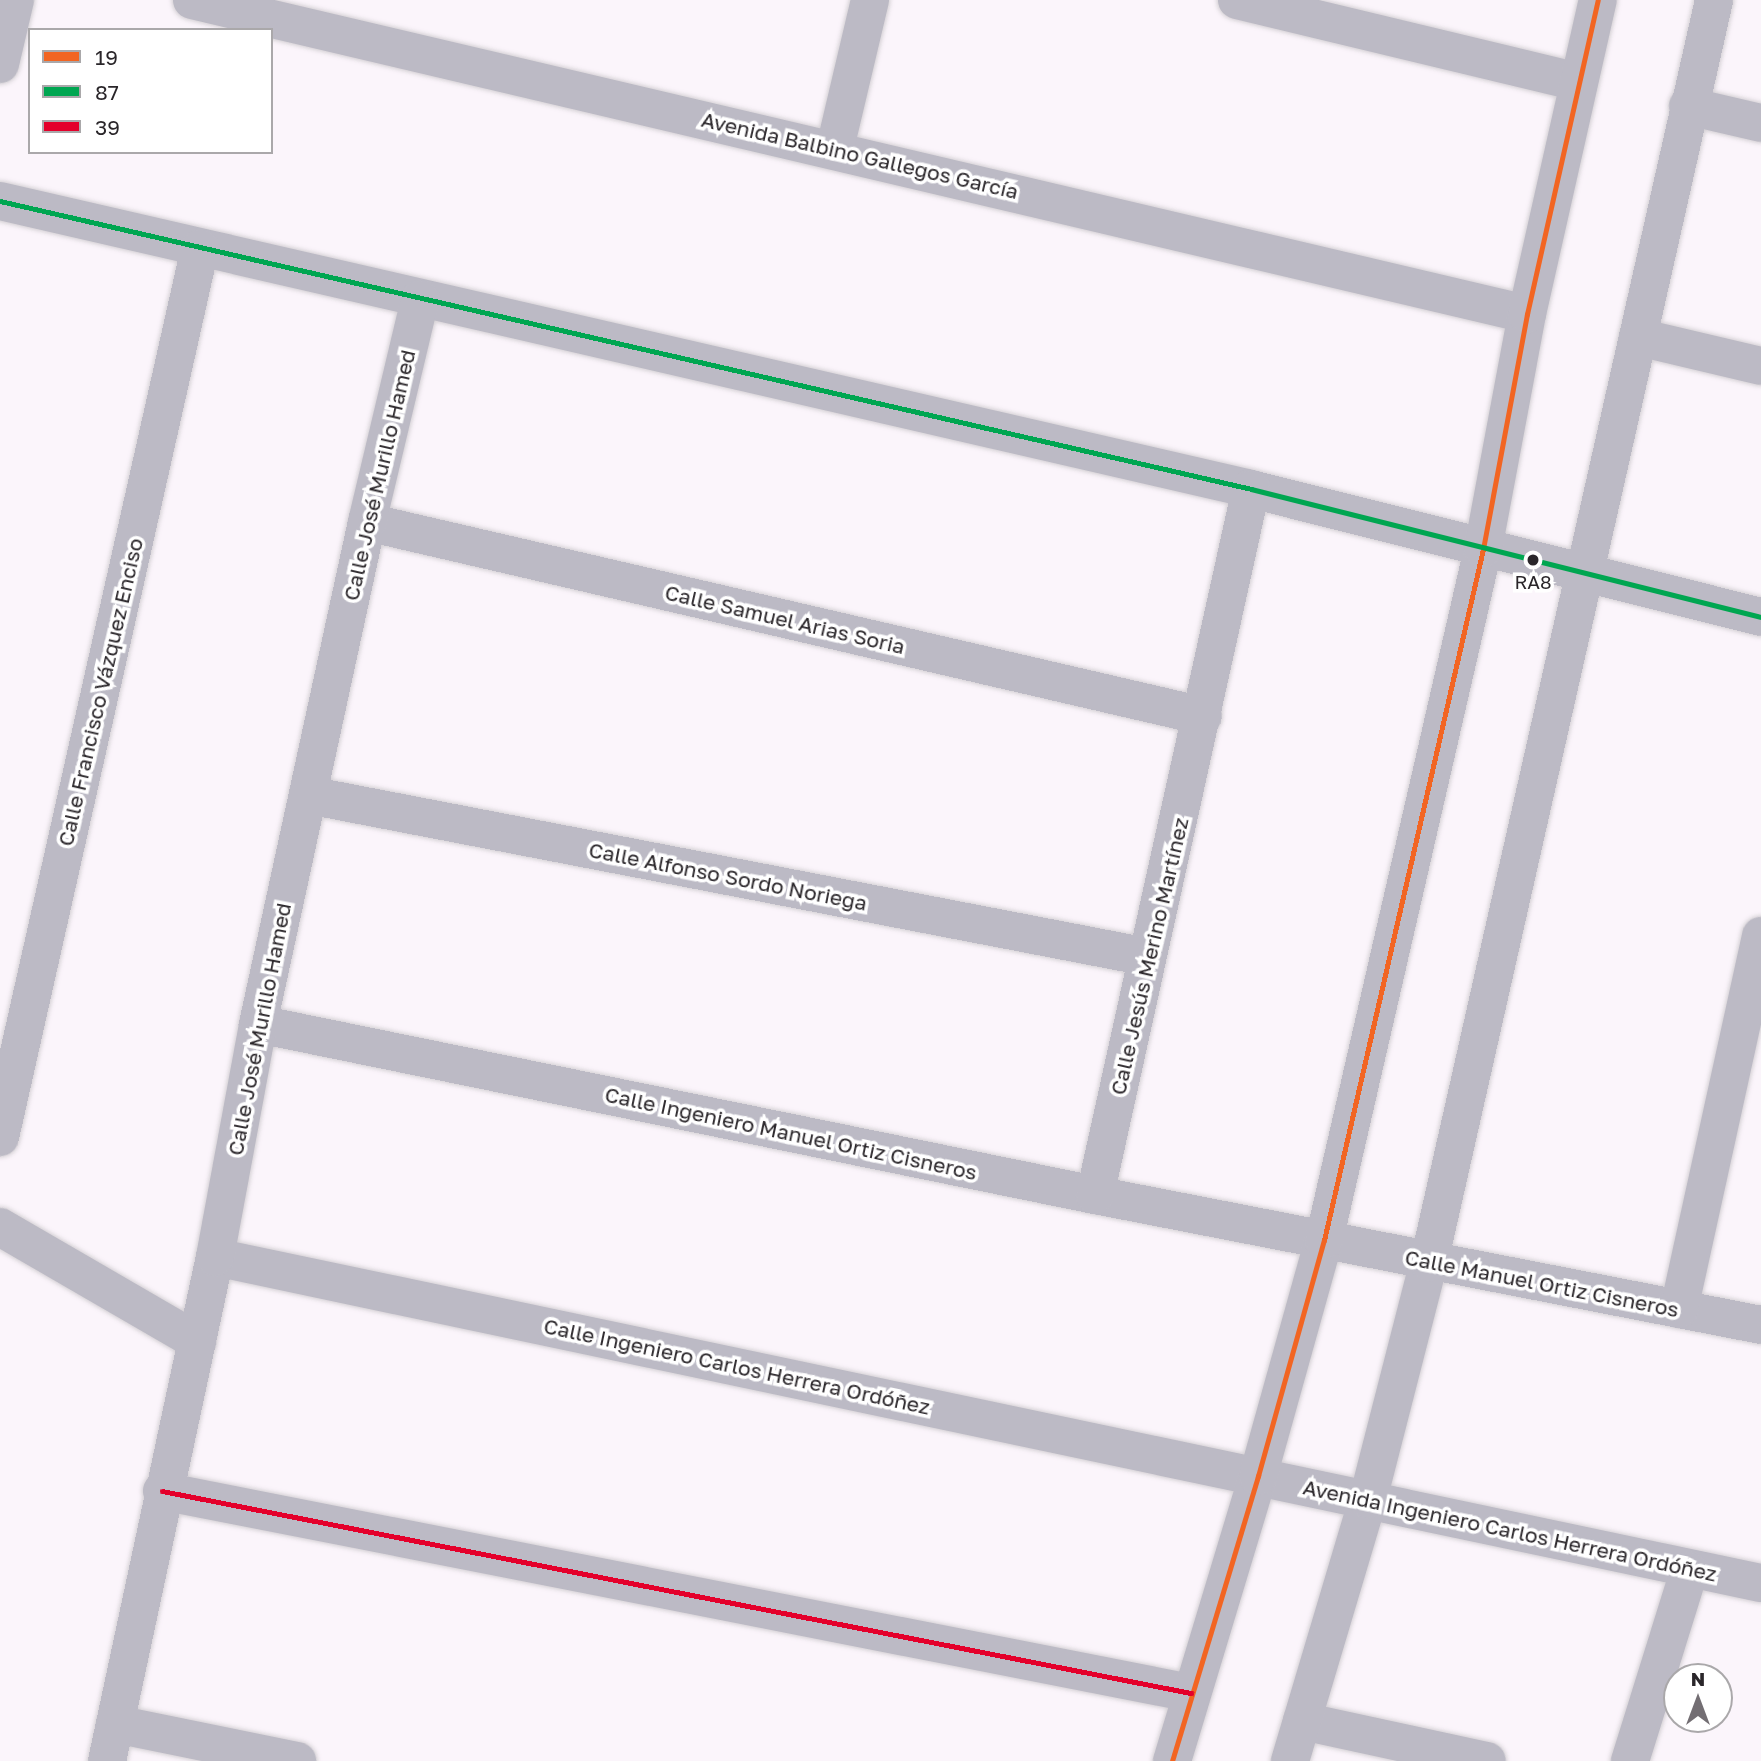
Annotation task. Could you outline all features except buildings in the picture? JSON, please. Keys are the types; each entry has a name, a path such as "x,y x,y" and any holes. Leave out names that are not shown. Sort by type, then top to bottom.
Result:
{"street":[{"path":"0,64 15,0"},
{"name":"Avenida Balbino Gallegos García","path":"192,0 835,148 1527,314"},
{"path":"835,148 870,0"},
{"path":"1237,0 1578,82"},
{"path":"1172,1761 1258,1476 1324,1240 1483,549 1527,314 1598,0"},
{"path":"1290,1761 1368,1499 1430,1262 1714,0"},
{"path":"1688,106 1761,122"},
{"path":"0,201 1251,489 1761,617"},
{"name":"Calle Francisco Vázquez Enciso","path":"0,1137 200,248"},
{"name":"Calle José Murillo Hamed","path":"107,1761 162,1491 215,1257 258,1024 367,522 420,299"},
{"path":"1638,337 1761,366"},
{"name":"Calle Jesús Merino Martínez","path":"1095,1195 1203,716 1251,489"},
{"name":"Calle Samuel Arias Soria","path":"367,522 1203,716"},
{"name":"Calle Alfonso Sordo Noriega","path":"308,794 1149,957"},
{"path":"1679,1309 1761,936"},
{"name":"Calle Ingeniero Manuel Ortiz Cisneros","path":"258,1024 1324,1240"},
{"path":"0,1227 197,1341"},
{"name":"Calle Manuel Ortiz Cisneros","path":"1324,1240 1761,1325"},
{"name":"Calle Ingeniero Carlos Herrera Ordóñez","path":"215,1257 1258,1476"},
{"name":"Avenida Ingeniero Carlos Herrera Ordóñez","path":"1258,1476 1689,1571 1761,1583"},
{"path":"162,1491 1191,1693"},
{"path":"1630,1761 1689,1571"},
{"path":"1301,1721 1487,1761"},
{"path":"115,1724 297,1761"}],"transit line":[{"name":"19","path":"1172,1761 1258,1476 1324,1240 1483,549 1527,314 1598,0"},
{"name":"87","path":"0,201 1251,489 1761,617"},
{"name":"39","path":"162,1491 1191,1693"}],"place":[{"name":"RA8","path":"1533,560"}]}
